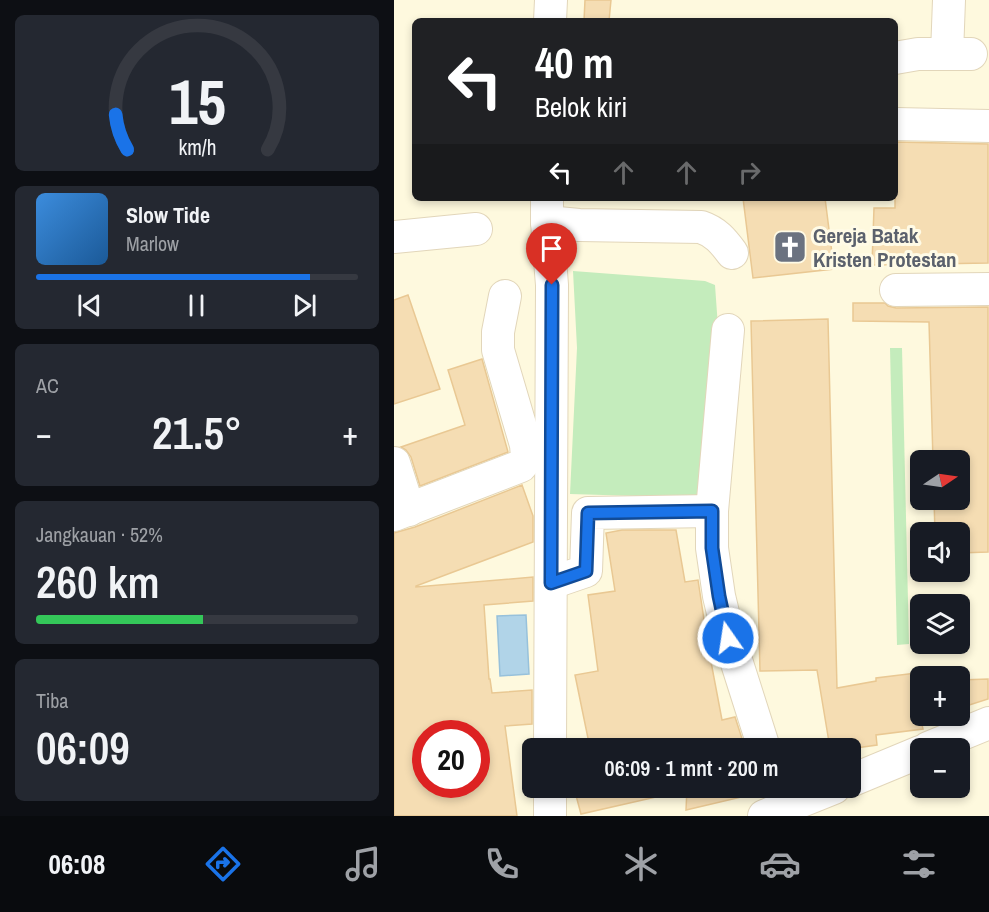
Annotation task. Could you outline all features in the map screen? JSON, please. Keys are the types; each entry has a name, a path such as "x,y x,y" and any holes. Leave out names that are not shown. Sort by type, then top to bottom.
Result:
{"street":[{"path":"550,18 551,0"},
{"path":"898,57 918,54 959,54 949,0"},
{"path":"898,124 988,126"},
{"path":"550,738 552,285 547,210 579,225 701,227 718,235 732,253"},
{"path":"394,237 476,230"},
{"path":"896,290 988,289"},
{"path":"394,463 402,513 521,466 527,457 526,445 498,350 498,332 505,296"},
{"path":"728,330 712,511 712,548 728,638 761,738"},
{"path":"551,583 586,571 588,513 712,511"},
{"path":"952,738 988,723"},
{"path":"861,776 910,756"},
{"path":"550,798 550,816"},
{"path":"775,804 797,798"}],"green space":[{"path":"573,271 705,281 715,285 718,327 704,498 570,494 577,348"},
{"path":"890,348 902,348 909,644 897,645"}],"water":[{"path":"526,615 529,674 500,676 497,616"}],"building":[{"path":"585,0 611,0 609,18 584,18"},
{"path":"898,142 988,144 988,263 872,265 874,208 895,208 895,201 898,201"},
{"name":"Gereja Batak Kristen Protestan","path":"743,201 825,201 834,269 753,278"},
{"path":"408,295 440,389 394,404 394,300"},
{"path":"853,303 885,303 896,308 988,307 988,552 970,553 970,522 935,522 934,510 970,510 970,450 933,450 929,322 853,321"},
{"path":"828,319 837,688 876,681 876,678 910,674 910,726 922,726 923,729 876,735 877,745 861,747 861,738 828,738 817,670 760,671 751,321"},
{"path":"482,359 508,452 420,486 411,457 401,447 465,425 448,370"},
{"path":"522,485 533,516 533,542 416,586 533,577 533,601 484,605 492,693 532,690 532,724 505,726 517,816 394,816 394,533"},
{"path":"622,530 676,530 685,582 698,580 722,720 735,717 742,738 588,738 575,675 598,671 588,595 615,591 606,533"},
{"path":"988,679 988,699 970,705 970,680"},
{"path":"577,798 652,798 581,814"},
{"path":"687,798 737,798 686,810"}],"place":[{"name":"Gereja Batak Kristen Protestan","path":"790,247"}],"route":[{"path":"552,285 551,583 586,571 588,513 712,511 712,548 728,638"}]}
